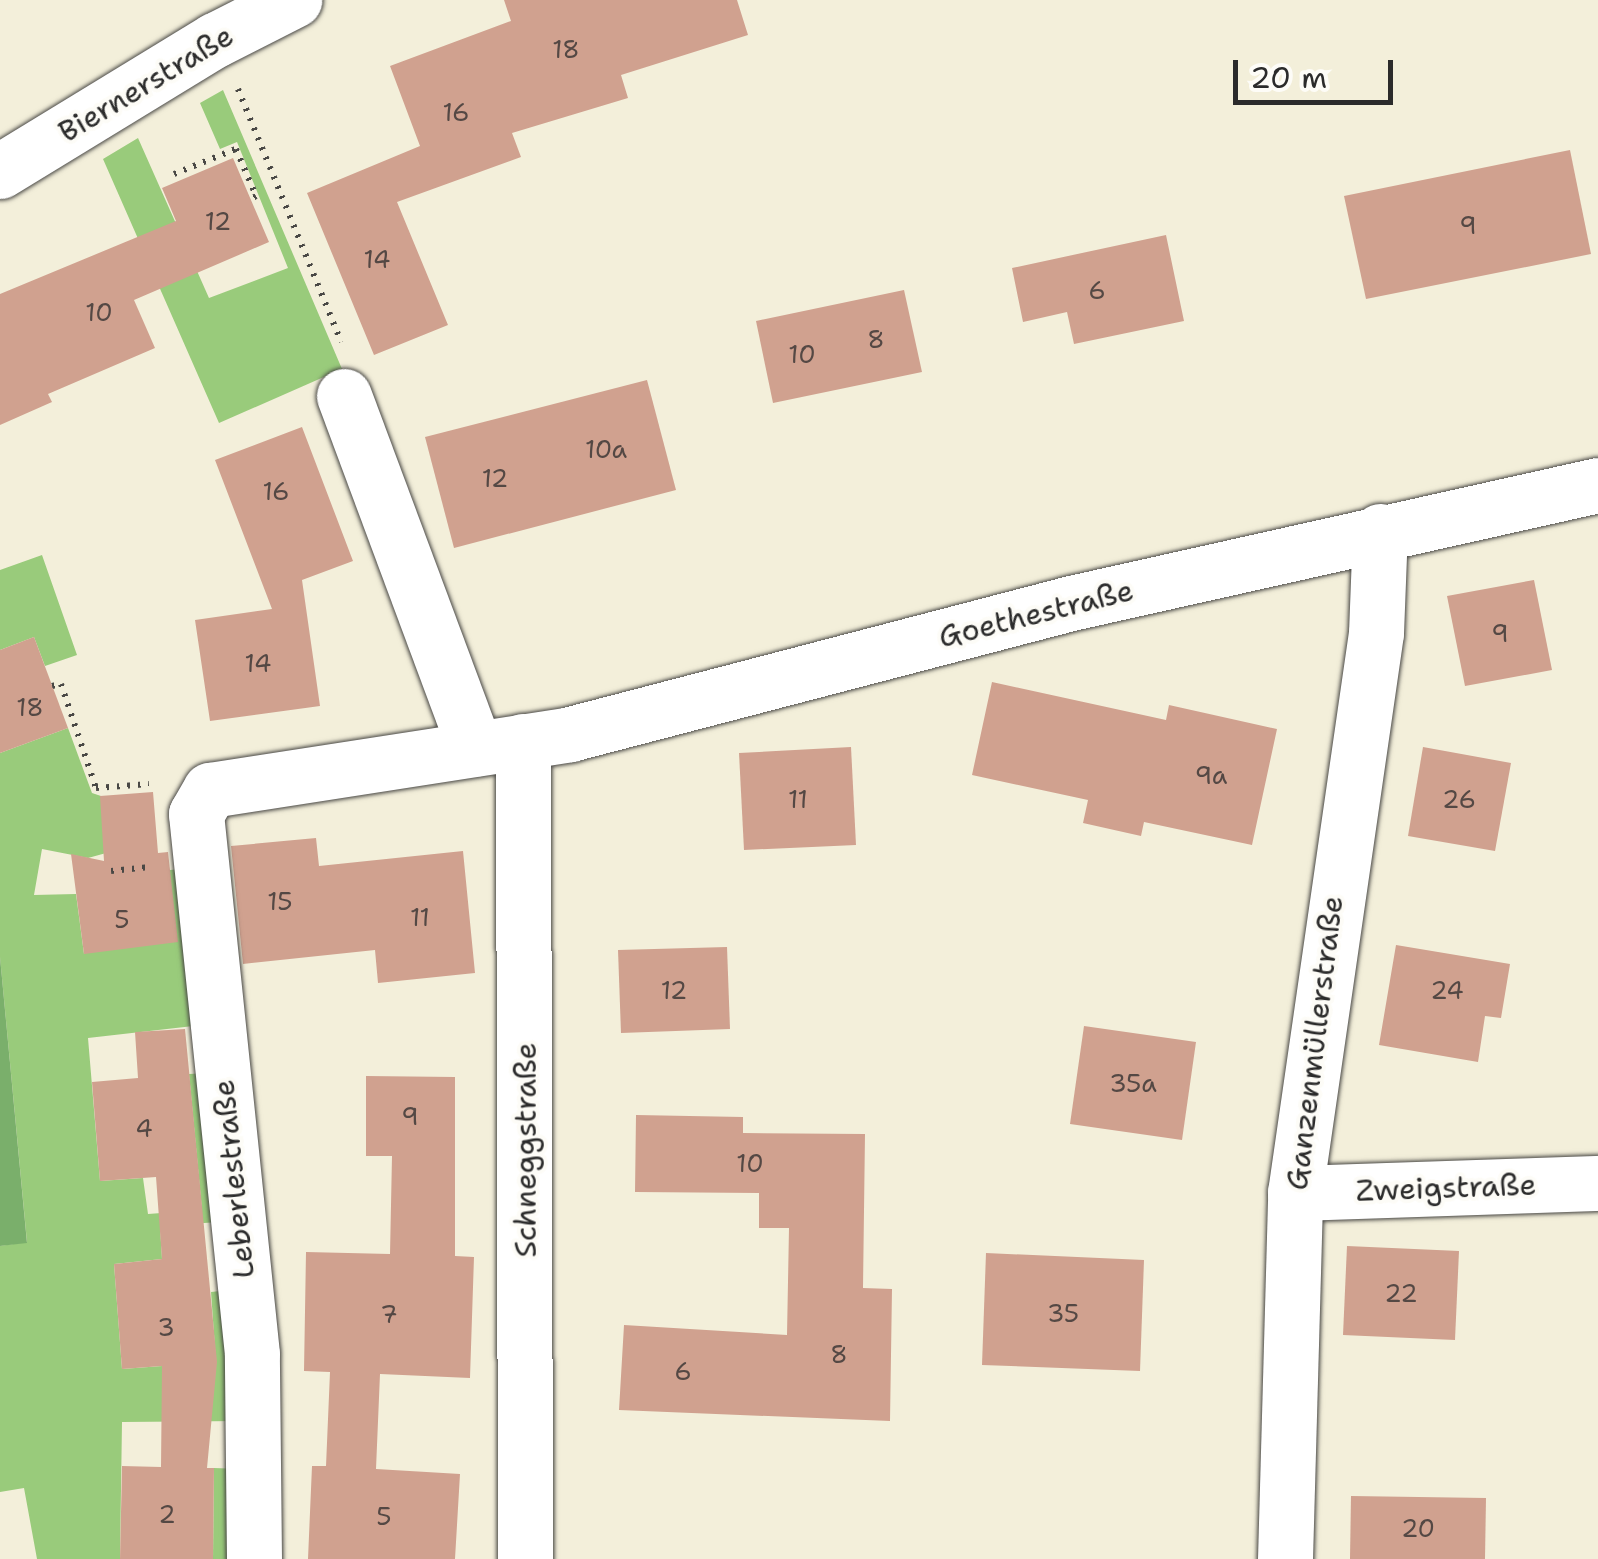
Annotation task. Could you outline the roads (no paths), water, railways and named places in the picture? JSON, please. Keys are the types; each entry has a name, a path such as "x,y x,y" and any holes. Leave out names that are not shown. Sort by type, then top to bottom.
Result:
{"street":[{"name":"Biernerstraße","path":"0,171 215,40 294,0"},
{"path":"344,396 499,745"},
{"name":"Goethestraße","path":"180,792 499,745 1380,531 1598,485"},
{"name":"Ganzenmüllerstraße","path":"1285,1559 1294,1194 1374,649 1380,531"},
{"name":"Schneggstraße","path":"499,745 525,1559"},
{"name":"Leberlestraße","path":"180,792 252,1354 254,1559"},
{"name":"Zweigstraße","path":"1294,1194 1598,1184"}]}
